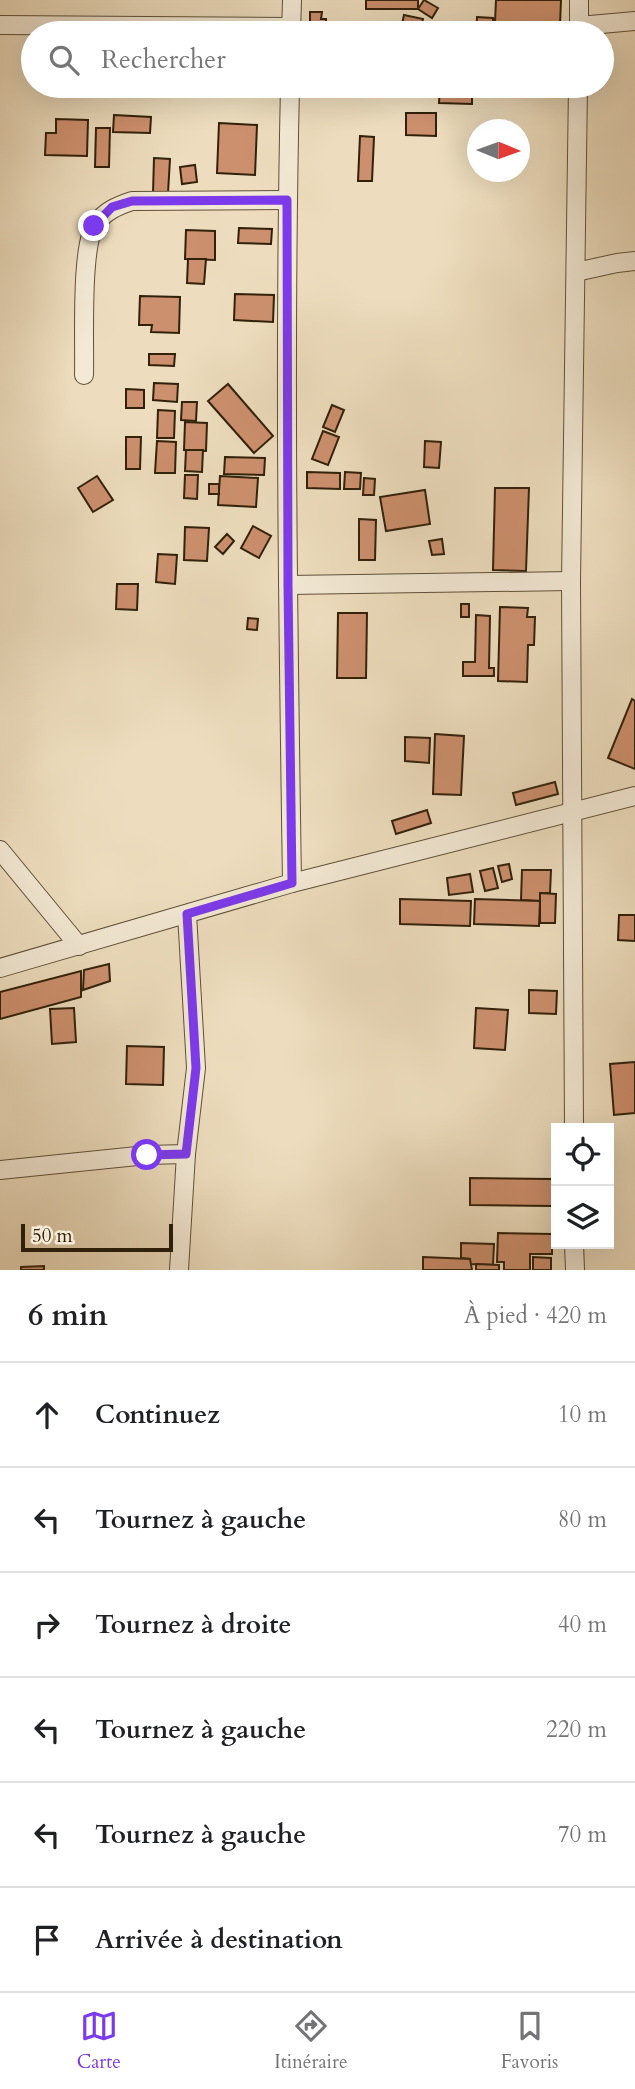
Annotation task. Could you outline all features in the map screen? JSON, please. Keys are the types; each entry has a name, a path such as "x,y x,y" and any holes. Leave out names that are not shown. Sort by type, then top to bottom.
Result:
{"street":[{"path":"291,21 292,0"},
{"path":"579,0 579,21"},
{"path":"614,24 635,21"},
{"path":"0,25 21,25"},
{"path":"290,98 287,200 288,585 292,883"},
{"path":"573,1123 571,581 578,98"},
{"path":"84,375 86,254 94,226 112,207 132,201 287,200"},
{"path":"576,272 635,261"},
{"path":"288,585 571,581"},
{"path":"0,968 292,883 635,796"},
{"path":"0,850 79,946"},
{"path":"180,1270 186,1154 196,1068 187,914"},
{"path":"0,1170 147,1155 186,1154"},
{"path":"575,1249 575,1270"}],"building":[{"path":"366,0 418,0 418,9 366,9"},
{"path":"424,0 438,8 432,18 418,9"},
{"path":"496,0 561,0 560,21 495,21"},
{"path":"310,12 322,12 321,19 326,19 326,21 310,21"},
{"path":"404,15 423,19 423,21 403,21"},
{"path":"477,17 493,18 493,21 477,21"},
{"path":"439,98 472,98 472,104 439,103"},
{"path":"406,113 436,113 436,136 406,135"},
{"path":"114,115 151,117 150,133 113,132"},
{"path":"56,119 88,120 87,156 45,155 46,133 56,133"},
{"path":"219,123 257,125 255,175 217,173"},
{"path":"96,128 110,128 109,167 95,167"},
{"path":"360,136 374,137 372,181 358,181"},
{"path":"154,158 170,159 168,193 153,193"},
{"path":"195,165 197,182 182,184 180,167"},
{"path":"239,228 272,229 271,244 238,243"},
{"path":"186,230 215,231 215,260 185,259"},
{"path":"188,259 206,259 204,284 187,283"},
{"path":"235,294 274,295 273,322 234,320"},
{"path":"140,296 180,297 179,333 151,332 152,325 139,325"},
{"path":"149,354 175,354 174,366 149,365"},
{"path":"154,383 178,384 177,402 153,400"},
{"path":"228,384 273,436 254,453 208,401"},
{"path":"126,389 144,390 144,408 126,408"},
{"path":"182,402 197,402 196,421 181,420"},
{"path":"332,405 344,410 335,432 323,427"},
{"path":"158,410 175,411 174,438 157,438"},
{"path":"185,422 207,423 206,451 184,450"},
{"path":"323,431 339,437 328,465 312,459"},
{"path":"126,437 141,437 140,469 126,469"},
{"path":"157,441 176,442 175,473 155,473"},
{"path":"425,441 441,442 439,468 424,467"},
{"path":"186,450 203,450 202,472 185,471"},
{"path":"225,457 265,458 264,475 224,474"},
{"path":"307,472 340,473 340,489 307,488"},
{"path":"345,472 361,473 360,489 344,489"},
{"path":"185,475 198,475 197,499 184,498"},
{"path":"97,476 113,500 93,512 78,488"},
{"path":"220,476 258,478 256,507 218,505"},
{"path":"364,478 375,479 374,495 363,495"},
{"path":"209,484 219,484 219,494 209,494"},
{"path":"495,488 529,488 526,571 493,570"},
{"path":"425,490 430,524 386,531 380,497"},
{"path":"359,519 376,520 375,560 359,560"},
{"path":"253,526 271,536 259,558 241,548"},
{"path":"185,527 209,528 207,561 184,560"},
{"path":"227,534 234,541 223,554 215,547"},
{"path":"442,539 444,554 432,555 429,541"},
{"path":"158,554 177,555 175,584 156,582"},
{"path":"117,584 138,584 137,610 116,609"},
{"path":"461,604 469,604 469,617 461,617"},
{"path":"500,607 528,608 527,617 535,617 534,645 528,645 527,682 498,681"},
{"path":"338,613 367,613 366,678 337,678"},
{"path":"476,615 490,616 489,668 494,668 494,676 463,676 463,662 475,662"},
{"path":"248,618 258,619 257,630 247,629"},
{"path":"632,699 635,701 635,769 608,758"},
{"path":"435,734 464,736 461,795 433,794"},
{"path":"405,737 430,738 429,763 405,761"},
{"path":"555,782 558,794 516,805 513,793"},
{"path":"427,810 431,823 396,834 392,821"},
{"path":"509,864 512,879 502,882 498,866"},
{"path":"493,868 498,888 485,891 480,871"},
{"path":"522,870 551,870 550,893 540,893 540,901 521,900"},
{"path":"470,874 473,892 449,895 447,878"},
{"path":"540,893 556,894 555,923 540,923"},
{"path":"400,899 471,901 470,926 400,924"},
{"path":"475,899 540,901 539,926 474,924"},
{"path":"619,915 635,915 635,941 618,940"},
{"path":"109,964 110,981 83,990 84,970"},
{"path":"81,971 81,997 0,1019 0,992"},
{"path":"529,990 557,991 556,1014 529,1013"},
{"path":"74,1008 76,1042 52,1044 50,1009"},
{"path":"476,1008 508,1010 505,1050 474,1048"},
{"path":"127,1046 164,1047 163,1085 126,1084"},
{"path":"635,1062 635,1113 614,1115 610,1064"},
{"path":"470,1178 551,1179 551,1206 470,1205"},
{"path":"498,1233 551,1234 552,1254 530,1254 530,1270 504,1270 504,1262 497,1262"},
{"path":"461,1243 494,1244 493,1265 470,1264 470,1259 461,1258"},
{"path":"423,1257 470,1259 472,1270 423,1270"},
{"path":"533,1257 551,1258 551,1270 533,1270"},
{"path":"476,1264 499,1265 499,1270 476,1270"},
{"path":"44,1266 44,1270 21,1270 21,1267"}],"route":[{"path":"94,226 112,207 132,201 287,200 292,883 187,914 196,1068 186,1154 147,1155"}]}
